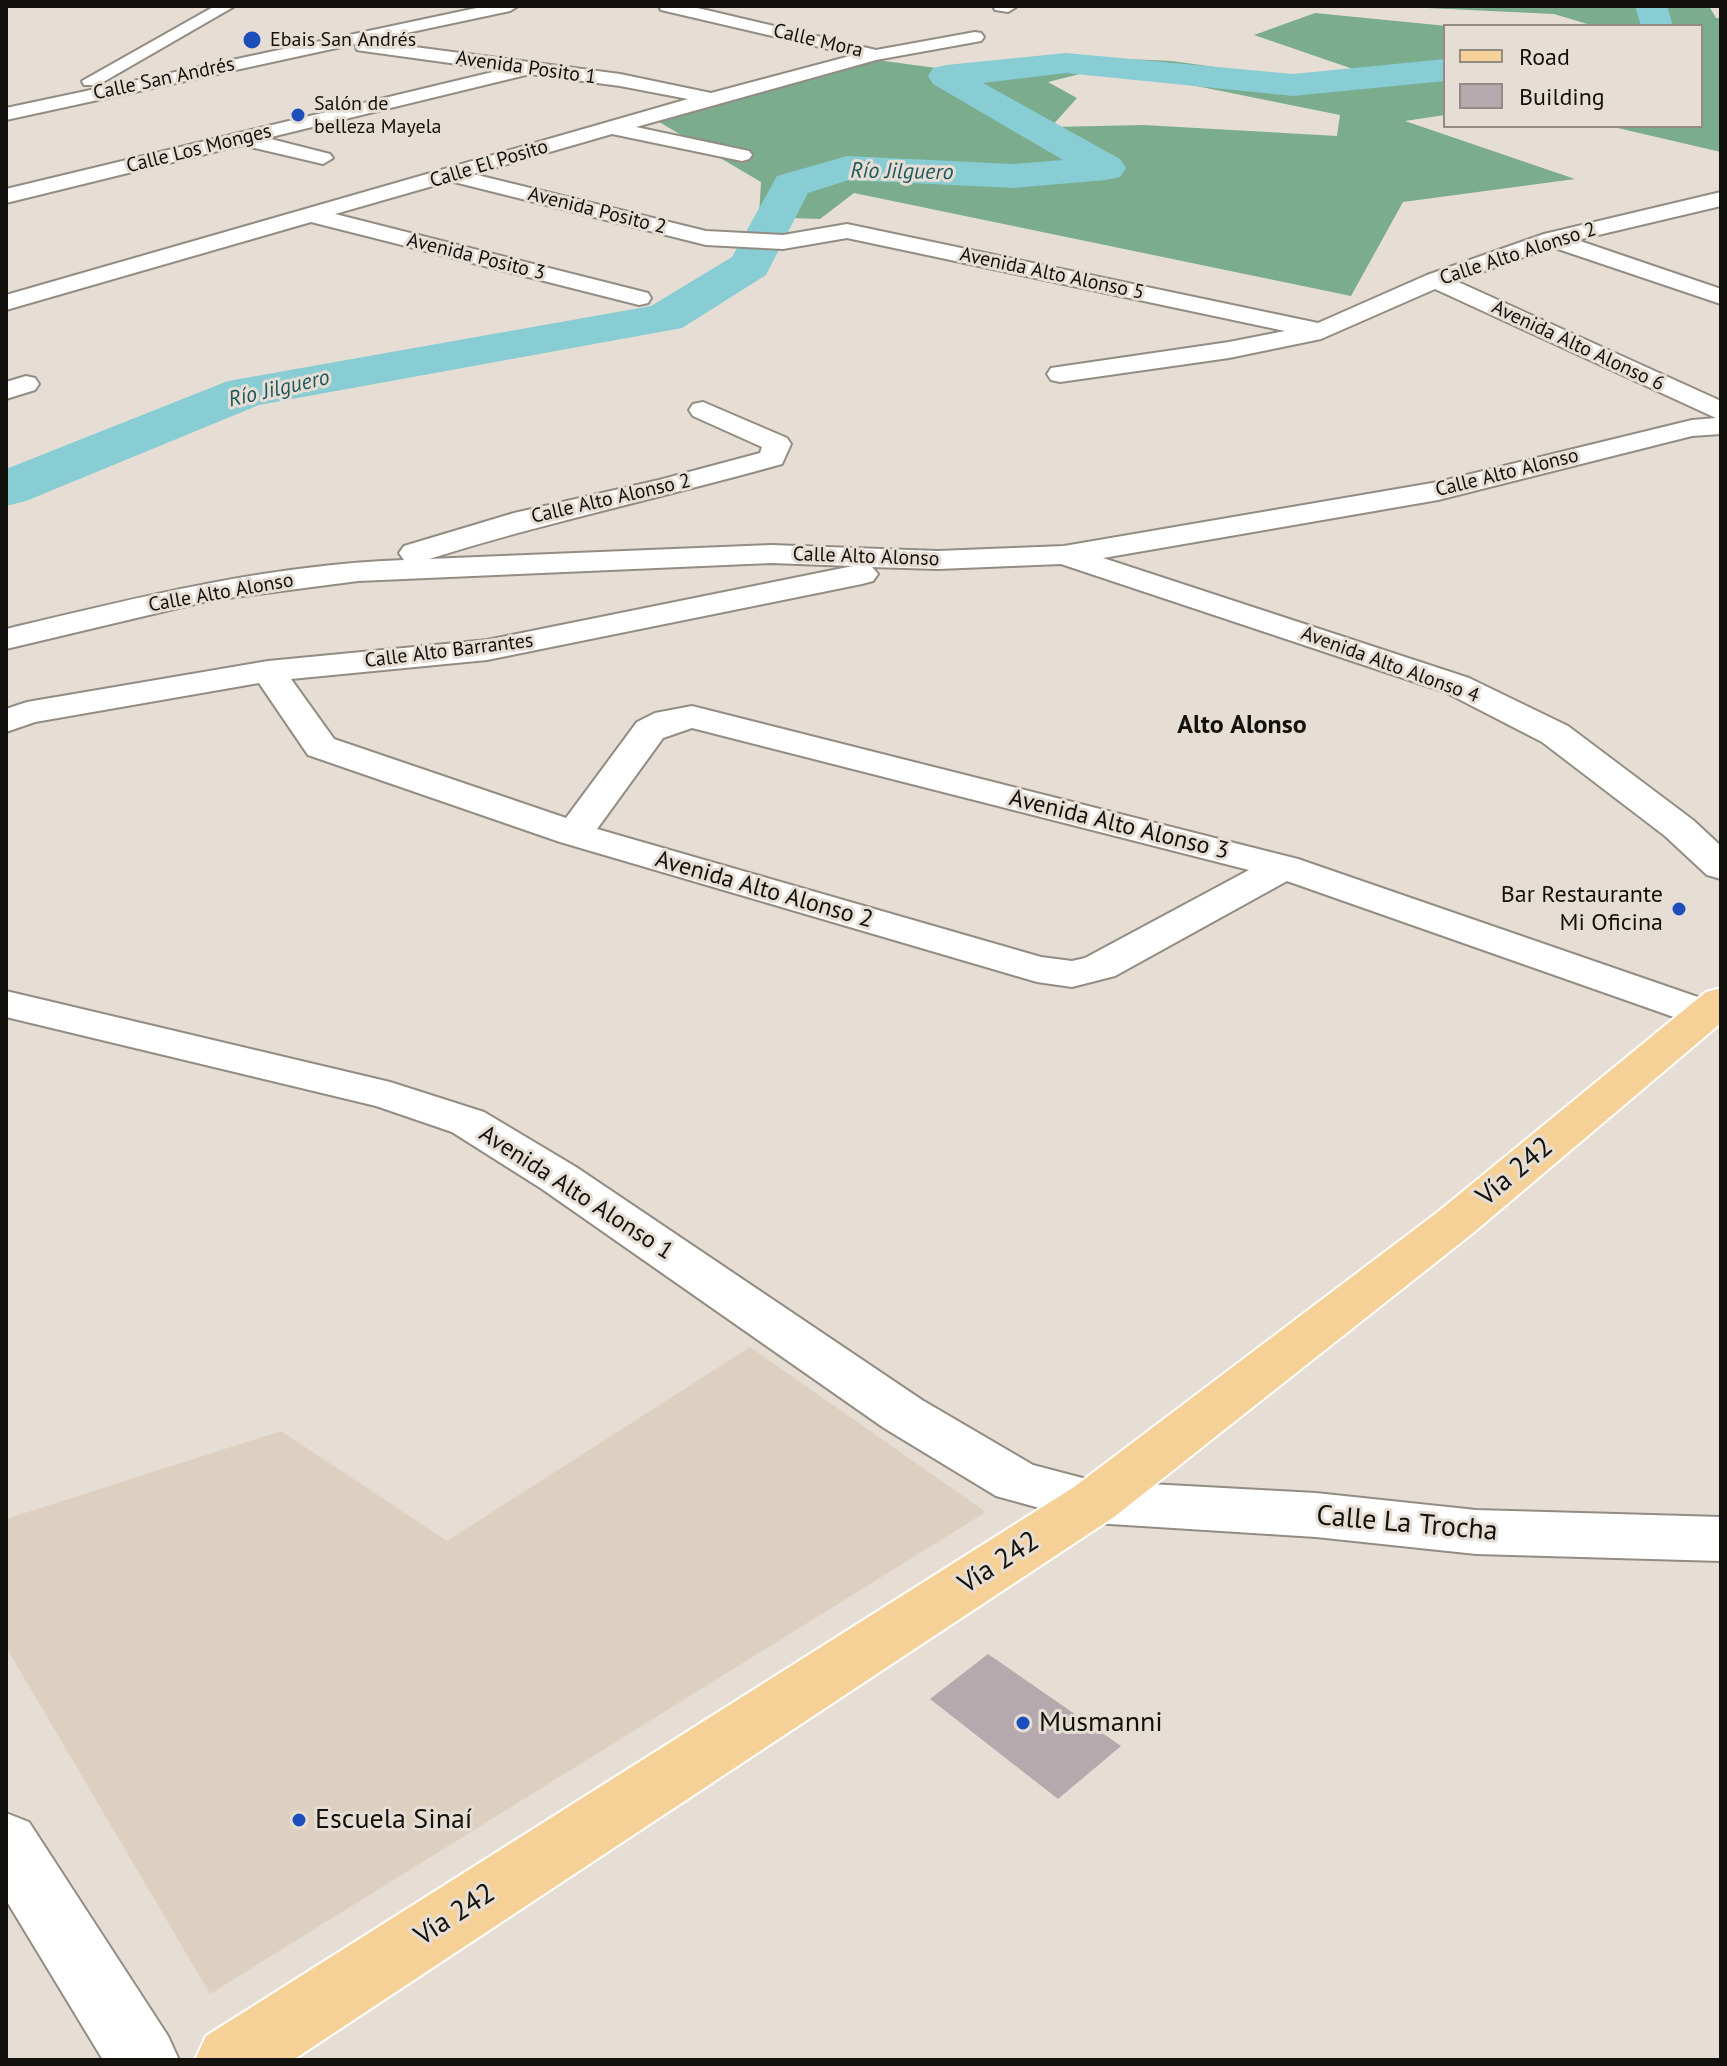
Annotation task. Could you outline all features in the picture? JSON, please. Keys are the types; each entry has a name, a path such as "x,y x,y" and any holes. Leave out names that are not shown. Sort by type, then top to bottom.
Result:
{"main road":[{"name":"Vía 242","path":"231,2060 1094,1502 1456,1222 1712,1007"}],"street":[{"path":"50,103 227,6"},
{"name":"Calle San Andrés","path":"6,114 510,6"},
{"name":"Calle Mora","path":"667,6 875,55"},
{"name":"Calle El Posito","path":"6,303 713,98 875,55 975,37"},
{"name":"Avenida Posito 1","path":"339,42 531,68 713,98"},
{"name":"Calle Los Monges","path":"6,196 531,68"},
{"path":"612,128 742,155"},
{"path":"243,139 323,158"},
{"name":"Avenida Posito 2","path":"454,175 706,238 783,242"},
{"name":"Calle Alto Alonso 2","path":"1060,374 1229,350 1321,331 1435,280 1552,239 1721,199"},
{"name":"Avenida Posito 3","path":"314,216 639,298"},
{"name":"Avenida Alto Alonso 5","path":"783,242 847,231 1321,331"},
{"path":"1552,239 1721,297"},
{"name":"Avenida Alto Alonso 6","path":"1435,280 1721,411"},
{"name":"Calle Alto Alonso 2","path":"358,571 525,519 664,488 772,458 777,444 703,410"},
{"name":"Calle Alto Alonso","path":"6,639 212,590 358,571 771,554 938,560 1064,555 1438,491 1692,428 1721,426"},
{"name":"Avenida Alto Alonso 4","path":"1064,555 1457,685 1555,734 1679,828 1721,867"},
{"name":"Calle Alto Barrantes","path":"6,721 27,713 268,671 487,650 938,560"},
{"name":"Avenida Alto Alonso 2","path":"268,671 321,747 574,834 1037,969 1072,974 1100,967 1284,867"},
{"name":"Avenida Alto Alonso 3","path":"574,834 650,730 668,721 692,717 1284,867 1712,1007"},
{"name":"Avenida Alto Alonso 1","path":"6,1004 390,1096 468,1122 559,1178 916,1421 1016,1481 1094,1502"},
{"name":"Calle La Trocha","path":"1094,1502 1316,1515 1476,1532 1721,1539"},
{"path":"6,1842 143,2060"}],"shaded area":[{"name":"Escuela Sinaí","path":"750,1347 986,1512 210,1994 6,1647 6,1519 281,1431 447,1541"}],"green space":[{"path":"1709,6 1716,18 1721,18 1721,152 1618,128 1703,128 1703,24 1587,24 1554,14 1427,8"},
{"path":"1315,13 1443,26 1443,115 1405,121 1575,179 1403,202 1351,296 854,193 820,219 759,217 761,182 654,119 877,60 951,70 1062,56 1172,61 1309,80 1353,69 1254,35","holes":["1088,72 1132,73 1340,115 1337,136 1144,125 1051,127 1077,98 1048,82"]}],"building":[{"name":"Musmanni","path":"988,1654 1121,1746 1058,1799 930,1699"}],"waterway":[{"name":"Río Jilguero","path":"1651,6 1656,24"},
{"name":"Río Jilguero","path":"6,489 246,392 665,318 750,265 791,185 847,168 1013,176 1106,168 946,76 1066,63 1293,85 1443,70"}],"place":[{"name":"Ebais San Andrés","path":"252,40"},
{"name":"Salón de belleza Mayela","path":"298,115"},
{"name":"Bar Restaurante Mi Oficina","path":"1679,909"},
{"name":"Musmanni","path":"1023,1723"},
{"name":"Escuela Sinaí","path":"299,1820"}],"district":[{"name":"Alto Alonso","path":"1242,726"}]}
